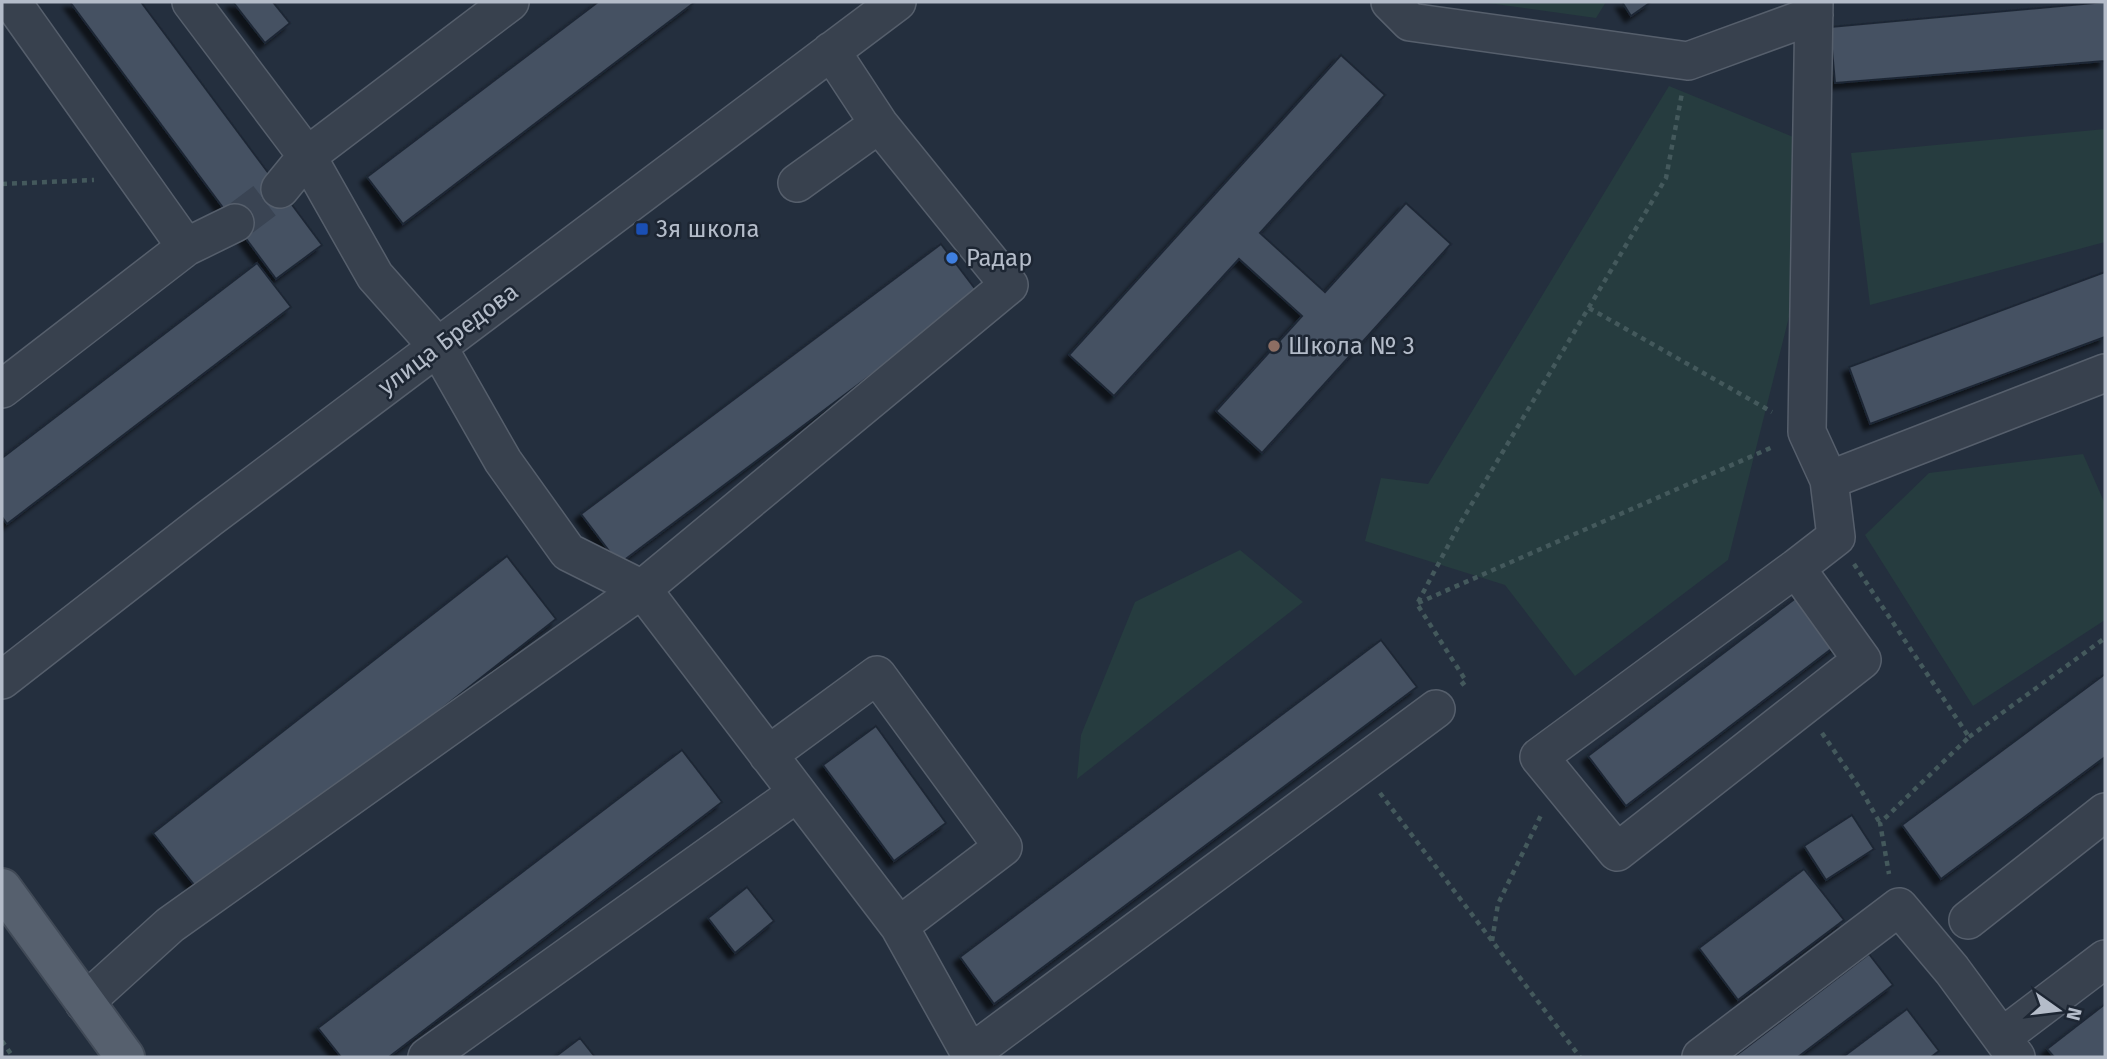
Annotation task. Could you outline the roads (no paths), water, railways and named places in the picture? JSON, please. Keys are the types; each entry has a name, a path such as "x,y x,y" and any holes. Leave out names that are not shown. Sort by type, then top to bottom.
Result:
{"main road":[{"path":"2,888 125,1057"}],"street":[{"path":"12,2 186,247"},
{"path":"191,2 307,156 375,276 438,347 503,461 568,552 642,589 899,926 971,1056 1436,709"},
{"path":"280,189 307,156 510,2"},
{"name":"улица Бредова","path":"2,680 190,533 897,2"},
{"path":"1390,2 1410,22 1688,61 1814,9 1807,432 1829,480 1836,537 1539,757 1617,852 1862,660 1796,568"},
{"path":"84,1003 170,925 642,589 1009,285 879,124 831,51"},
{"path":"797,183 879,124"},
{"path":"2,389 186,247 235,223"},
{"path":"1829,480 2105,373"},
{"path":"768,755 877,675 1003,847 899,926"},
{"path":"427,1057 797,793"},
{"path":"1968,920 2105,812"},
{"path":"1701,1057 1899,907 1952,970 2011,1052 2105,959"}],"tunnel":[{"path":"235,223 280,189"}],"place":[{"name":"3я школа","path":"642,229"},
{"name":"Радар","path":"952,258"},
{"name":"Школа № 3","path":"1274,346"}]}
